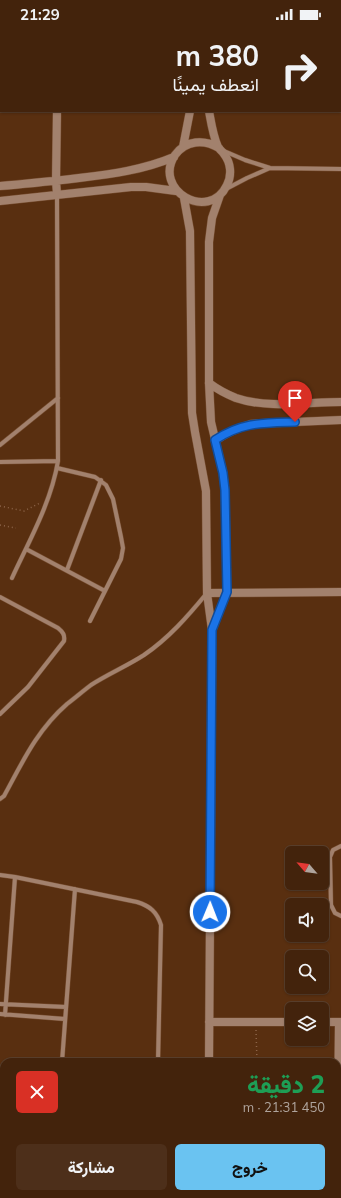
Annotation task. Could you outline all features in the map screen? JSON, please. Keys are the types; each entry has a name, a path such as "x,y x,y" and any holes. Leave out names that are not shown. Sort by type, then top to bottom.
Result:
{"street":[{"path":"56,112 57,194"},
{"path":"183,148 190,112"},
{"path":"209,112 220,149 228,160 230,172 230,179 222,193 212,218 209,242 209,403 225,490 227,592 212,630"},
{"path":"0,186 129,172 160,163 174,157 188,144 201,142 213,145 220,149"},
{"path":"174,157 170,170 171,178 176,191 184,198 202,202 209,201 222,193"},
{"path":"0,201 131,187 146,187 176,191"},
{"path":"184,198 190,231 192,413 206,491 207,593 212,630 209,1058"},
{"path":"208,383 236,398 250,402 266,404 341,402"},
{"path":"215,440 226,433 251,424 341,420"},
{"path":"207,593 341,592"},
{"path":"209,1022 285,1022"},
{"path":"329,1022 340,1022 339,1058"}],"lane":[{"path":"220,149 245,160 270,168 341,169"},
{"path":"222,193 247,178 270,168"},
{"path":"12,578 47,500 58,461 57,194"},
{"path":"0,445 58,398"},
{"path":"0,462 58,461"},
{"path":"57,468 96,476 106,486 113,499 123,548 121,559 90,621"},
{"path":"67,570 101,480"},
{"path":"26,549 106,591"},
{"path":"0,799 4,796 30,748 44,728 66,705 91,685 144,655 167,637 188,616 207,593"},
{"path":"0,597 58,628 62,631 64,642 28,687 0,714"},
{"path":"341,846 333,850 330,857 331,905 335,913 341,916"},
{"path":"0,875 145,904 153,909 161,924 158,1058"},
{"path":"5,1015 15,877"},
{"path":"62,1058 75,889"},
{"path":"0,1004 66,1007"},
{"path":"0,1014 65,1019"}],"path":[{"path":"0,506 24,511 47,500"},
{"path":"0,525 16,528"},
{"path":"256,1022 257,1058"}],"route":[{"path":"210,912 212,630 227,592 225,490 220,457 215,440 226,433 251,424 295,422"}]}
